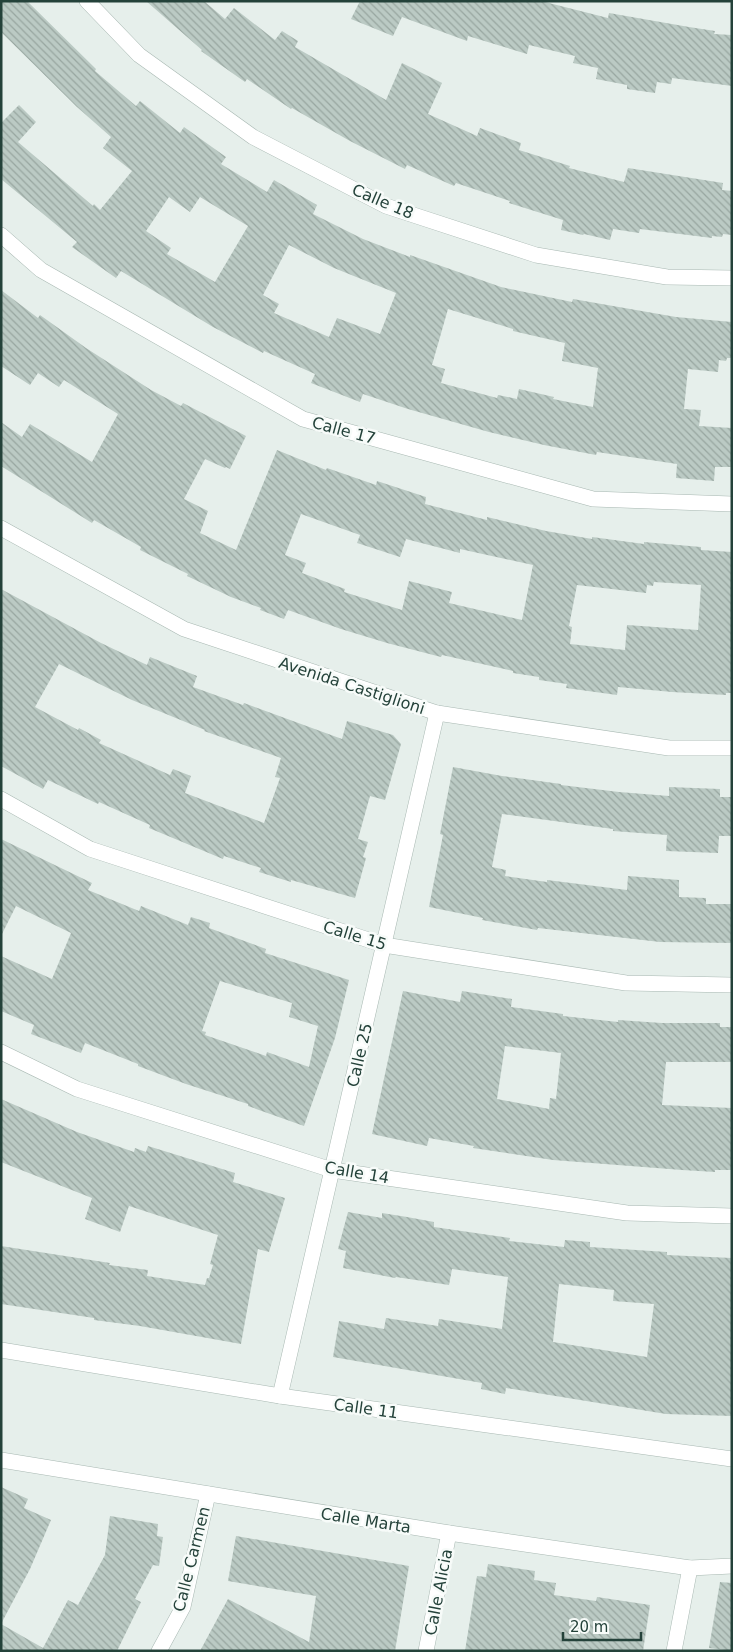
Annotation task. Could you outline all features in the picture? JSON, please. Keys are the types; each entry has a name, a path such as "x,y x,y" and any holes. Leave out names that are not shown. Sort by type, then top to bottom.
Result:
{"street":[{"name":"Calle 18","path":"87,1 140,55 253,137 386,206 536,255 667,277 732,278"},
{"name":"Calle 17","path":"1,235 41,270 303,419 593,499 732,504"},
{"name":"Avenida Castiglioni","path":"1,528 184,630 437,714 669,748 732,748"},
{"name":"Calle 25","path":"280,1396 437,714"},
{"name":"Calle 15","path":"1,799 90,849 384,945 626,983 732,985"},
{"name":"Calle 14","path":"1,1052 77,1089 332,1170 627,1213 732,1216"},
{"name":"Calle 11","path":"1,1350 280,1396 732,1459"},
{"name":"Calle Marta","path":"1,1460 449,1533 690,1568 732,1566"},
{"name":"Calle Carmen","path":"159,1651 183,1607 208,1494"},
{"name":"Calle Alicia","path":"426,1651 449,1533"},
{"path":"674,1651 690,1568"}],"building":[{"path":"1,1 27,1 96,69 95,71 136,106 140,101 180,133 184,127 226,157 221,164 267,192 274,180 317,205 313,214 363,239 410,257 410,255 501,287 572,302 573,299 676,317 732,322 732,358 727,358 726,361 719,360 718,372 688,369 684,409 701,410 699,426 732,428 732,467 715,467 714,481 676,478 677,464 597,452 596,455 544,445 489,432 363,394 360,402 311,383 315,374 264,351 263,353 213,327 121,271 116,278 72,247 77,242 1,179 1,123 19,105 36,122 18,142 93,206 94,204 100,210 132,171 103,148 111,137 77,107 1,32","holes":["169,197 190,212 200,197 248,226 215,282 167,254 171,248 146,231","289,245 334,268 396,293 380,334 337,318 329,337 274,313 279,304 263,295","448,309 513,329 513,331 565,343 562,361 598,368 593,407 553,399 554,397 519,389 517,399 498,395 497,398 441,383 445,369 432,365"]},
{"path":"146,1 204,1 225,19 234,8 275,40 282,31 298,41 295,47 386,100 402,63 442,83 428,114 477,136 480,128 521,143 519,150 570,166 569,168 624,182 628,168 723,183 722,190 732,191 732,235 723,234 722,237 712,236 712,238 640,229 639,233 613,229 610,240 583,235 561,230 563,220 509,203 510,201 456,183 454,186 407,165 405,169 291,109 247,79 245,82 201,51"},
{"path":"360,1 541,1 608,18 609,13 715,31 714,34 732,35 732,86 672,78 671,84 657,82 655,93 627,89 627,85 596,79 598,68 573,63 575,56 529,45 527,54 468,36 467,41 402,17 393,36 351,19"},
{"path":"1,290 38,318 40,315 86,348 151,390 181,406 183,403 246,436 230,469 205,459 184,499 208,511 200,533 236,550 277,450 326,470 327,468 376,485 377,481 426,497 425,504 487,520 487,517 546,531 592,539 592,537 644,544 644,542 701,547 701,550 732,552 732,693 726,693 726,695 618,687 617,695 566,688 567,684 539,680 539,677 513,673 513,671 442,655 441,657 387,643 288,610 284,619 260,610 261,608 231,597 187,576 188,574 140,550 141,547 94,520 92,523 1,466 1,422 22,437 30,424 92,462 118,414 64,380 59,387 38,373 30,385 1,366","holes":["301,514 360,535 357,543 400,557 406,539 460,553 460,549 533,565 522,620 449,603 452,592 409,581 402,610 344,592 345,589 302,573 306,563 285,555","654,582 701,585 698,630 627,625 625,650 570,644 572,627 569,626 577,585 646,593 647,585 653,586"]},
{"path":"1,589 101,643 147,665 150,657 197,676 193,687 243,705 244,703 342,739 347,721 393,735 401,744 385,800 370,796 358,839 368,842 363,857 366,858 355,898 259,872 261,868 224,856 223,859 149,828 150,825 99,802 98,804 48,780 43,789 1,766","holes":["59,664 132,700 204,731 281,758 275,777 280,778 264,823 185,793 191,776 173,769 170,775 99,743 101,740 35,707"]},
{"path":"453,767 561,785 619,792 669,796 669,787 720,789 720,797 732,797 732,836 719,836 718,853 666,851 667,835 613,831 613,829 502,814 492,867 506,870 505,876 627,890 628,876 679,880 679,897 706,898 706,904 732,904 732,943 660,942 538,928 537,930 482,920 483,918 429,907 443,835 440,834"},
{"path":"1,839 92,883 88,890 139,911 141,906 188,925 191,917 210,923 209,928 266,949 265,953 349,980 335,1038 304,1126 248,1106 248,1104 138,1066 138,1064 85,1043 81,1053 31,1034 34,1025 1,1011 1,956 52,979 71,933 16,906 1,936","holes":["220,981 292,1003 289,1017 318,1026 309,1067 267,1052 266,1056 205,1035 206,1032 202,1031"]},
{"path":"403,991 460,1002 462,991 512,999 511,1007 563,1014 563,1016 618,1022 618,1020 662,1023 720,1023 720,1027 732,1027 732,1062 666,1062 662,1105 732,1108 732,1170 715,1170 715,1172 553,1160 473,1148 474,1146 429,1138 427,1146 372,1134","holes":["505,1046 561,1053 556,1099 550,1098 549,1109 497,1099"]},
{"path":"1,1099 77,1132 134,1152 135,1148 146,1152 148,1146 235,1173 233,1182 285,1198 269,1252 258,1249 241,1344 1,1304 1,1246 148,1270 147,1276 205,1285 213,1265 210,1264 218,1235 129,1206 120,1232 85,1219 92,1198 1,1162"},
{"path":"348,1212 382,1218 382,1213 407,1217 434,1222 434,1227 510,1238 509,1241 564,1247 565,1240 590,1242 590,1247 667,1252 667,1255 732,1258 732,1416 666,1414 506,1388 505,1394 481,1389 482,1383 333,1357 339,1321 384,1329 386,1318 438,1326 439,1319 502,1329 508,1277 452,1269 449,1285 395,1278 343,1268 346,1251 338,1249","holes":["559,1284 614,1290 613,1301 654,1304 647,1357 553,1342"]},
{"path":"1,1487 28,1499 24,1508 51,1520 30,1569 1,1624"},
{"path":"110,1516 158,1524 157,1536 163,1537 159,1566 153,1565 135,1599 141,1602 117,1651 1,1651 1,1624 43,1648 68,1600 78,1605 105,1555"},
{"path":"236,1536 409,1566 395,1651 200,1651 228,1599 309,1642 316,1596 228,1581"},
{"path":"488,1564 535,1571 534,1580 556,1583 554,1595 596,1601 597,1597 650,1605 643,1651 465,1651 477,1576 486,1577"},
{"path":"720,1582 732,1583 732,1651 709,1648"}]}
